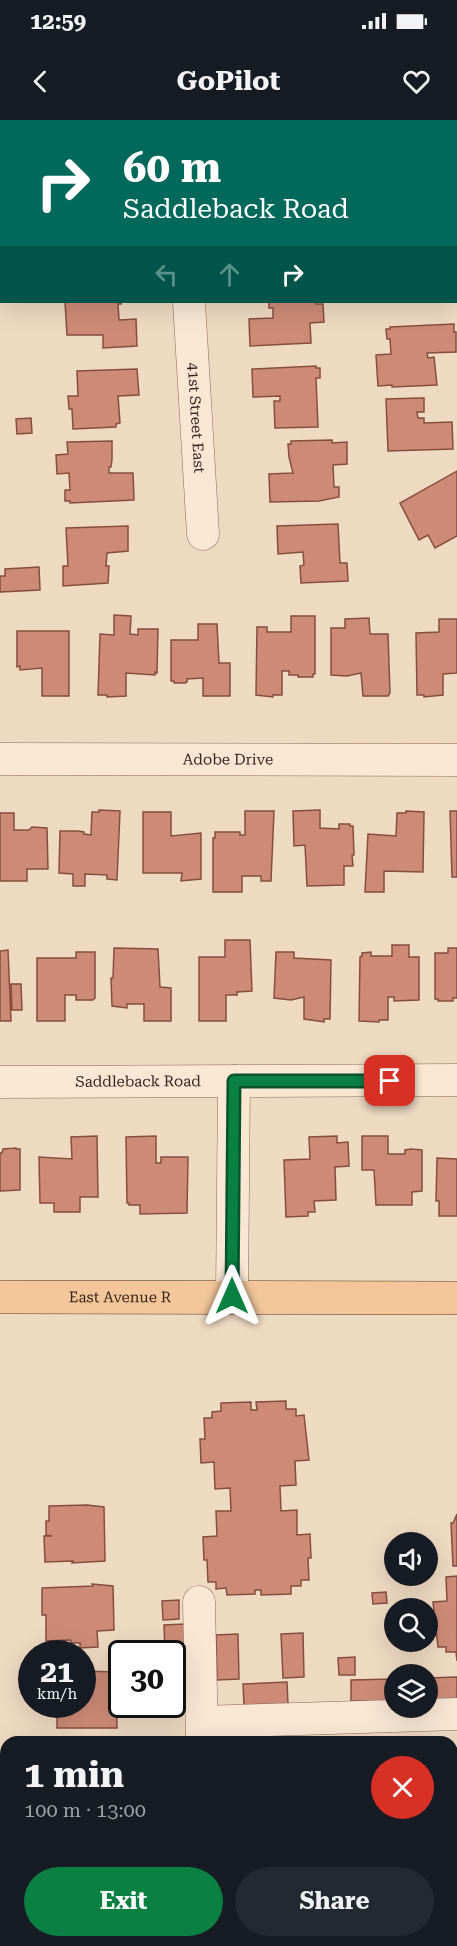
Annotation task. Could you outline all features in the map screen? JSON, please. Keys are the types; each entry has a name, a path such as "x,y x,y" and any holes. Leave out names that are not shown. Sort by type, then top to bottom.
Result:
{"main road":[{"name":"East Avenue R","path":"0,1297 457,1298"}],"street":[{"name":"41st Street East","path":"189,303 203,534"},
{"name":"Adobe Drive","path":"0,759 457,759"},
{"name":"Saddleback Road","path":"0,1082 457,1080"},
{"path":"232,1296 234,1081"},
{"path":"199,1602 202,1732 457,1714"}],"building":[{"path":"65,303 121,303 118,304 119,320 136,319 137,346 103,348 103,335 67,335"},
{"path":"269,303 323,304 324,322 310,323 311,343 250,346 249,319 273,318 273,308 269,308"},
{"path":"454,324 456,352 427,353 428,358 434,357 437,385 378,386 376,355 391,354 390,339 387,339 386,329"},
{"path":"316,366 320,368 320,378 316,378 318,427 275,428 274,401 280,401 280,396 253,397 252,369"},
{"path":"137,369 139,395 118,396 120,423 116,424 116,427 73,429 72,409 69,409 68,396 78,396 77,371"},
{"path":"424,398 424,412 417,412 418,418 424,418 424,423 452,422 453,449 388,451 386,399"},
{"path":"31,418 32,433 17,434 16,419"},
{"path":"332,440 332,443 347,442 347,464 333,465 334,487 339,487 339,497 319,501 270,502 269,474 293,473 288,444 291,444 291,441"},
{"path":"112,441 109,473 133,473 134,500 70,503 70,501 65,501 65,490 70,490 69,473 57,474 56,455 68,454 67,442"},
{"path":"457,471 457,536 435,548 428,535 419,540 400,503"},
{"path":"338,524 340,563 347,563 348,581 301,583 300,566 304,565 303,552 278,554 277,526"},
{"path":"128,526 128,551 107,553 108,583 63,586 63,566 68,566 66,528"},
{"path":"39,567 40,590 0,592 0,576 5,576 5,569"},
{"path":"114,615 131,616 130,634 138,635 138,629 158,629 157,673 155,672 155,675 126,673 126,696 107,697 107,695 98,695 100,634 114,635"},
{"path":"291,616 315,616 315,674 313,677 298,677 298,675 289,675 289,671 282,671 282,695 273,695 273,697 256,695 257,627 267,627 267,632 291,632"},
{"path":"369,618 370,634 388,634 390,693 388,696 363,696 361,673 347,676 331,675 331,628 345,628 345,619"},
{"path":"439,619 457,619 457,673 443,674 443,695 424,697 424,695 417,695 416,633 439,632"},
{"path":"198,624 217,624 219,663 230,663 230,696 203,696 203,678 187,679 185,683 171,681 171,640 198,640"},
{"path":"17,631 69,631 69,696 42,696 42,668 20,670 20,666 17,667"},
{"path":"99,810 120,811 117,880 107,879 107,875 85,874 85,886 73,886 73,874 59,873 60,831 78,831 91,835 92,812 99,812"},
{"path":"320,810 320,828 339,829 339,824 353,826 353,866 344,866 344,885 307,886 305,845 294,846 293,811"},
{"path":"245,811 274,811 271,881 261,881 261,876 242,876 242,892 213,892 215,832 240,832 240,835 245,835"},
{"path":"406,811 424,812 423,872 384,871 384,892 365,892 368,834 396,836 397,813 406,813"},
{"path":"450,811 457,811 457,877 452,877"},
{"path":"143,812 171,812 171,836 201,833 201,879 181,881 182,873 143,873"},
{"path":"0,813 14,813 14,830 29,830 32,827 47,828 48,869 27,869 27,881 0,881"},
{"path":"225,940 250,940 252,991 226,995 226,1021 199,1021 199,957 225,957"},
{"path":"392,945 409,945 409,957 419,957 419,1000 394,1001 394,997 388,997 388,1020 359,1021 360,957 362,953 371,952 371,956 392,956"},
{"path":"114,948 158,949 160,987 171,988 171,1021 144,1021 144,1004 127,1004 127,1008 112,1006 111,978 113,978"},
{"path":"448,948 457,948 457,998 453,998 453,1001 438,1001 435,999 435,953 448,953"},
{"path":"8,950 11,1021 0,1021 0,951"},
{"path":"76,952 95,952 95,998 76,1000 76,995 65,995 65,1021 37,1021 37,958 76,958"},
{"path":"276,952 294,952 294,958 331,960 330,1019 324,1019 324,1022 304,1019 304,997 291,1000 274,998"},
{"path":"11,984 21,984 22,1010 12,1010"},
{"path":"97,1136 98,1197 80,1197 80,1212 54,1212 54,1203 40,1203 39,1157 72,1159 71,1137"},
{"path":"156,1136 156,1163 161,1163 161,1157 188,1157 187,1213 140,1214 140,1205 127,1203 126,1137"},
{"path":"337,1136 337,1143 348,1142 349,1166 335,1167 336,1200 314,1201 315,1212 308,1212 308,1216 286,1217 284,1160 310,1159 309,1137"},
{"path":"362,1136 388,1136 388,1154 405,1154 405,1150 411,1149 422,1150 422,1191 412,1192 412,1205 376,1205 374,1170 362,1170"},
{"path":"3,1149 20,1149 20,1190 0,1191 0,1153"},
{"path":"437,1158 457,1159 457,1216 439,1216 439,1201 436,1201"},
{"path":"286,1401 286,1409 296,1409 296,1416 304,1415 309,1460 295,1461 296,1485 280,1486 281,1511 297,1510 297,1535 310,1534 309,1580 301,1580 301,1586 291,1586 291,1594 261,1595 261,1590 255,1590 255,1594 227,1595 226,1588 216,1589 216,1582 208,1582 207,1560 204,1560 203,1537 217,1536 216,1511 231,1511 230,1488 215,1489 214,1462 201,1463 200,1439 205,1439 204,1418 212,1418 212,1412 221,1411 221,1403 251,1402 251,1410 257,1410 256,1402"},
{"path":"49,1506 104,1507 105,1561 45,1562 44,1536 52,1536 46,1535"},
{"path":"457,1514 457,1566 453,1566 451,1523"},
{"path":"457,1576 457,1661 456,1652 446,1652 446,1647 438,1647 438,1602 447,1601 446,1577"},
{"path":"92,1584 113,1586 114,1630 97,1631 98,1647 96,1647 96,1640 46,1640 46,1615 42,1615 42,1588 93,1586"},
{"path":"386,1592 384,1603 373,1604 372,1593"},
{"path":"179,1600 179,1619 163,1620 162,1601"},
{"path":"185,1624 186,1640 165,1640 164,1625"},
{"path":"303,1633 304,1677 283,1678 281,1634"},
{"path":"238,1634 239,1679 217,1680 216,1635"},
{"path":"355,1657 355,1675 339,1675 338,1658"},
{"path":"96,1671 108,1672 108,1718 117,1718 117,1728 57,1728 57,1718 96,1718"},
{"path":"457,1677 457,1699 438,1700 438,1678"},
{"path":"384,1679 384,1701 351,1701 351,1680"},
{"path":"287,1682 288,1704 244,1705 243,1684"}],"route":[{"path":"232,1296 234,1081 390,1081"}]}
